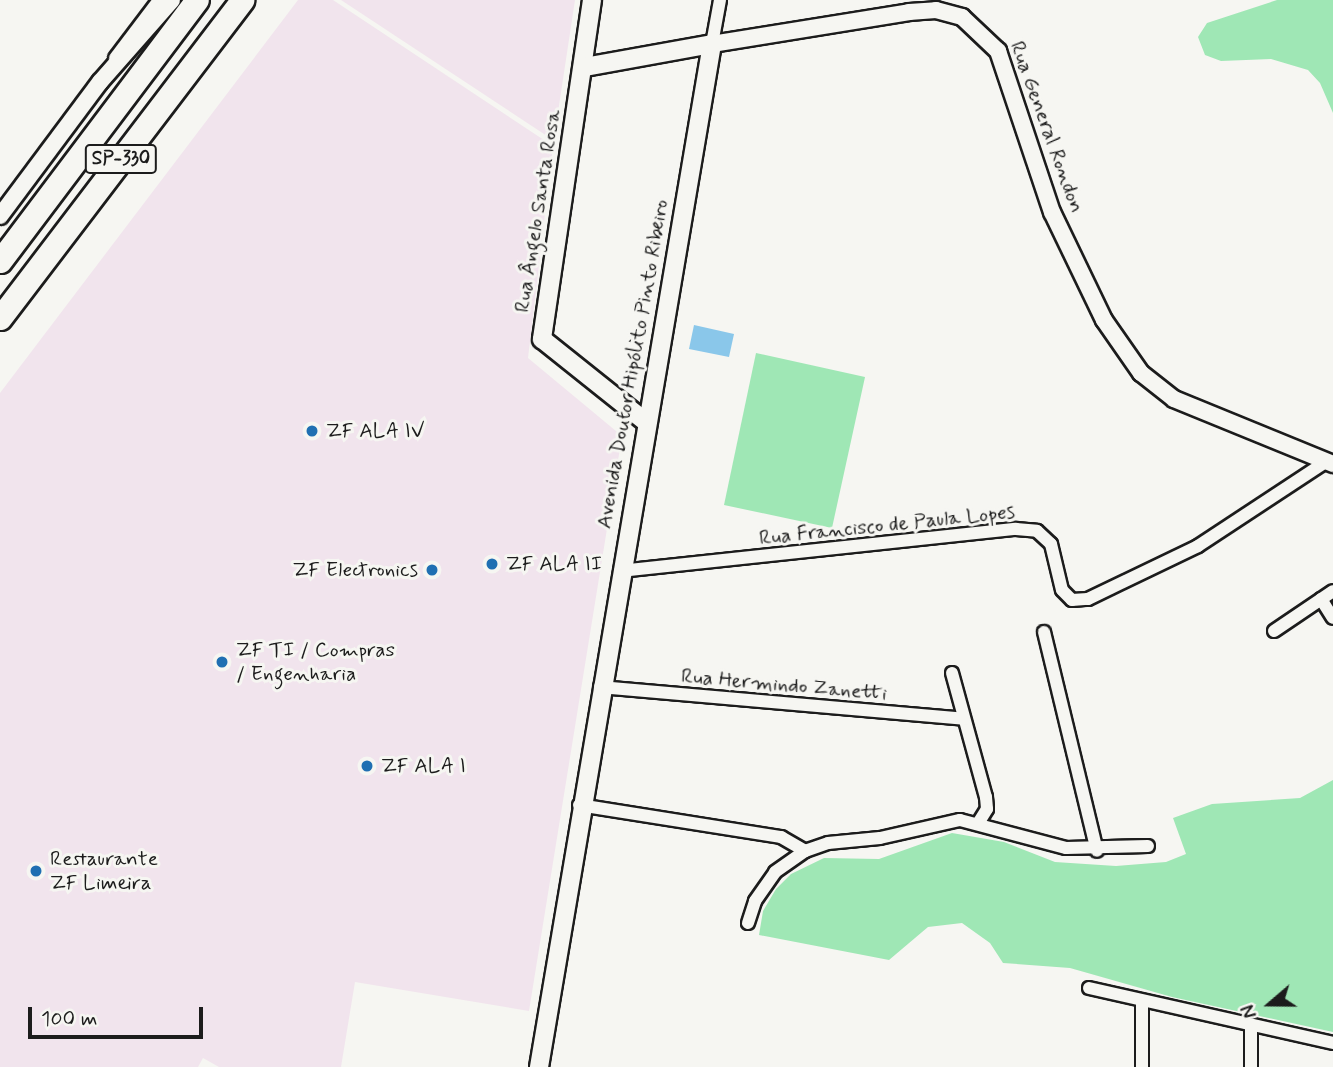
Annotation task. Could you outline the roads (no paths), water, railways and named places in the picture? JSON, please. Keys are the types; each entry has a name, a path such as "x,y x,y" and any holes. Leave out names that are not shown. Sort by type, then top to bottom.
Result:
{"highway":[{"name":"SP-330","path":"0,261 197,0"},
{"name":"SP-330","path":"0,318 242,0"},
{"path":"0,330 33,274"}],"main road":[{"name":"Rua Ângelo Santa Rosa","path":"593,0 542,339 646,422"},
{"name":"Rua General Rondon","path":"584,67 712,44"},
{"name":"Avenida Doutor Hipólito Pinto Ribeiro","path":"539,1067 579,805 712,44"}],"street":[{"path":"100,82 125,41 159,0"},
{"path":"0,216 100,82 172,0"},
{"name":"Avenida Doutor Hipólito Pinto Ribeiro","path":"712,44 720,0"},
{"name":"Rua General Rondon","path":"712,44 909,12 936,10 962,17 998,51 1052,212 1104,320 1141,373 1174,398 1330,463"},
{"name":"Rua Francisco de Paula Lopes","path":"620,571 1016,529 1037,531 1051,544 1062,590 1072,600 1088,599 1198,546 1330,463"},
{"path":"1274,632 1333,591"},
{"path":"1321,599 1333,618"},
{"path":"1044,632 1097,850"},
{"path":"952,673 986,797 987,809 979,822"},
{"name":"Rua Hermindo Zanetti","path":"600,687 964,719"},
{"path":"579,805 781,837 805,851"},
{"path":"748,923 767,881 805,851 828,843 893,836 940,821 979,822 1052,845 1097,850 1148,846"},
{"path":"1089,988 1333,1043"},
{"path":"1142,1002 1142,1067"},
{"path":"1251,1026 1251,1067"}],"water":[{"path":"694,325 734,334 729,357 689,349"}],"place":[{"name":"ZF ALA IV","path":"312,431"},
{"name":"ZF ALA II","path":"492,564"},
{"name":"ZF Electronics","path":"432,570"},
{"name":"ZF TI / Compras / Engenharia","path":"222,662"},
{"name":"ZF ALA I","path":"367,766"},
{"name":"Restaurante ZF Limeira","path":"36,871"}]}
